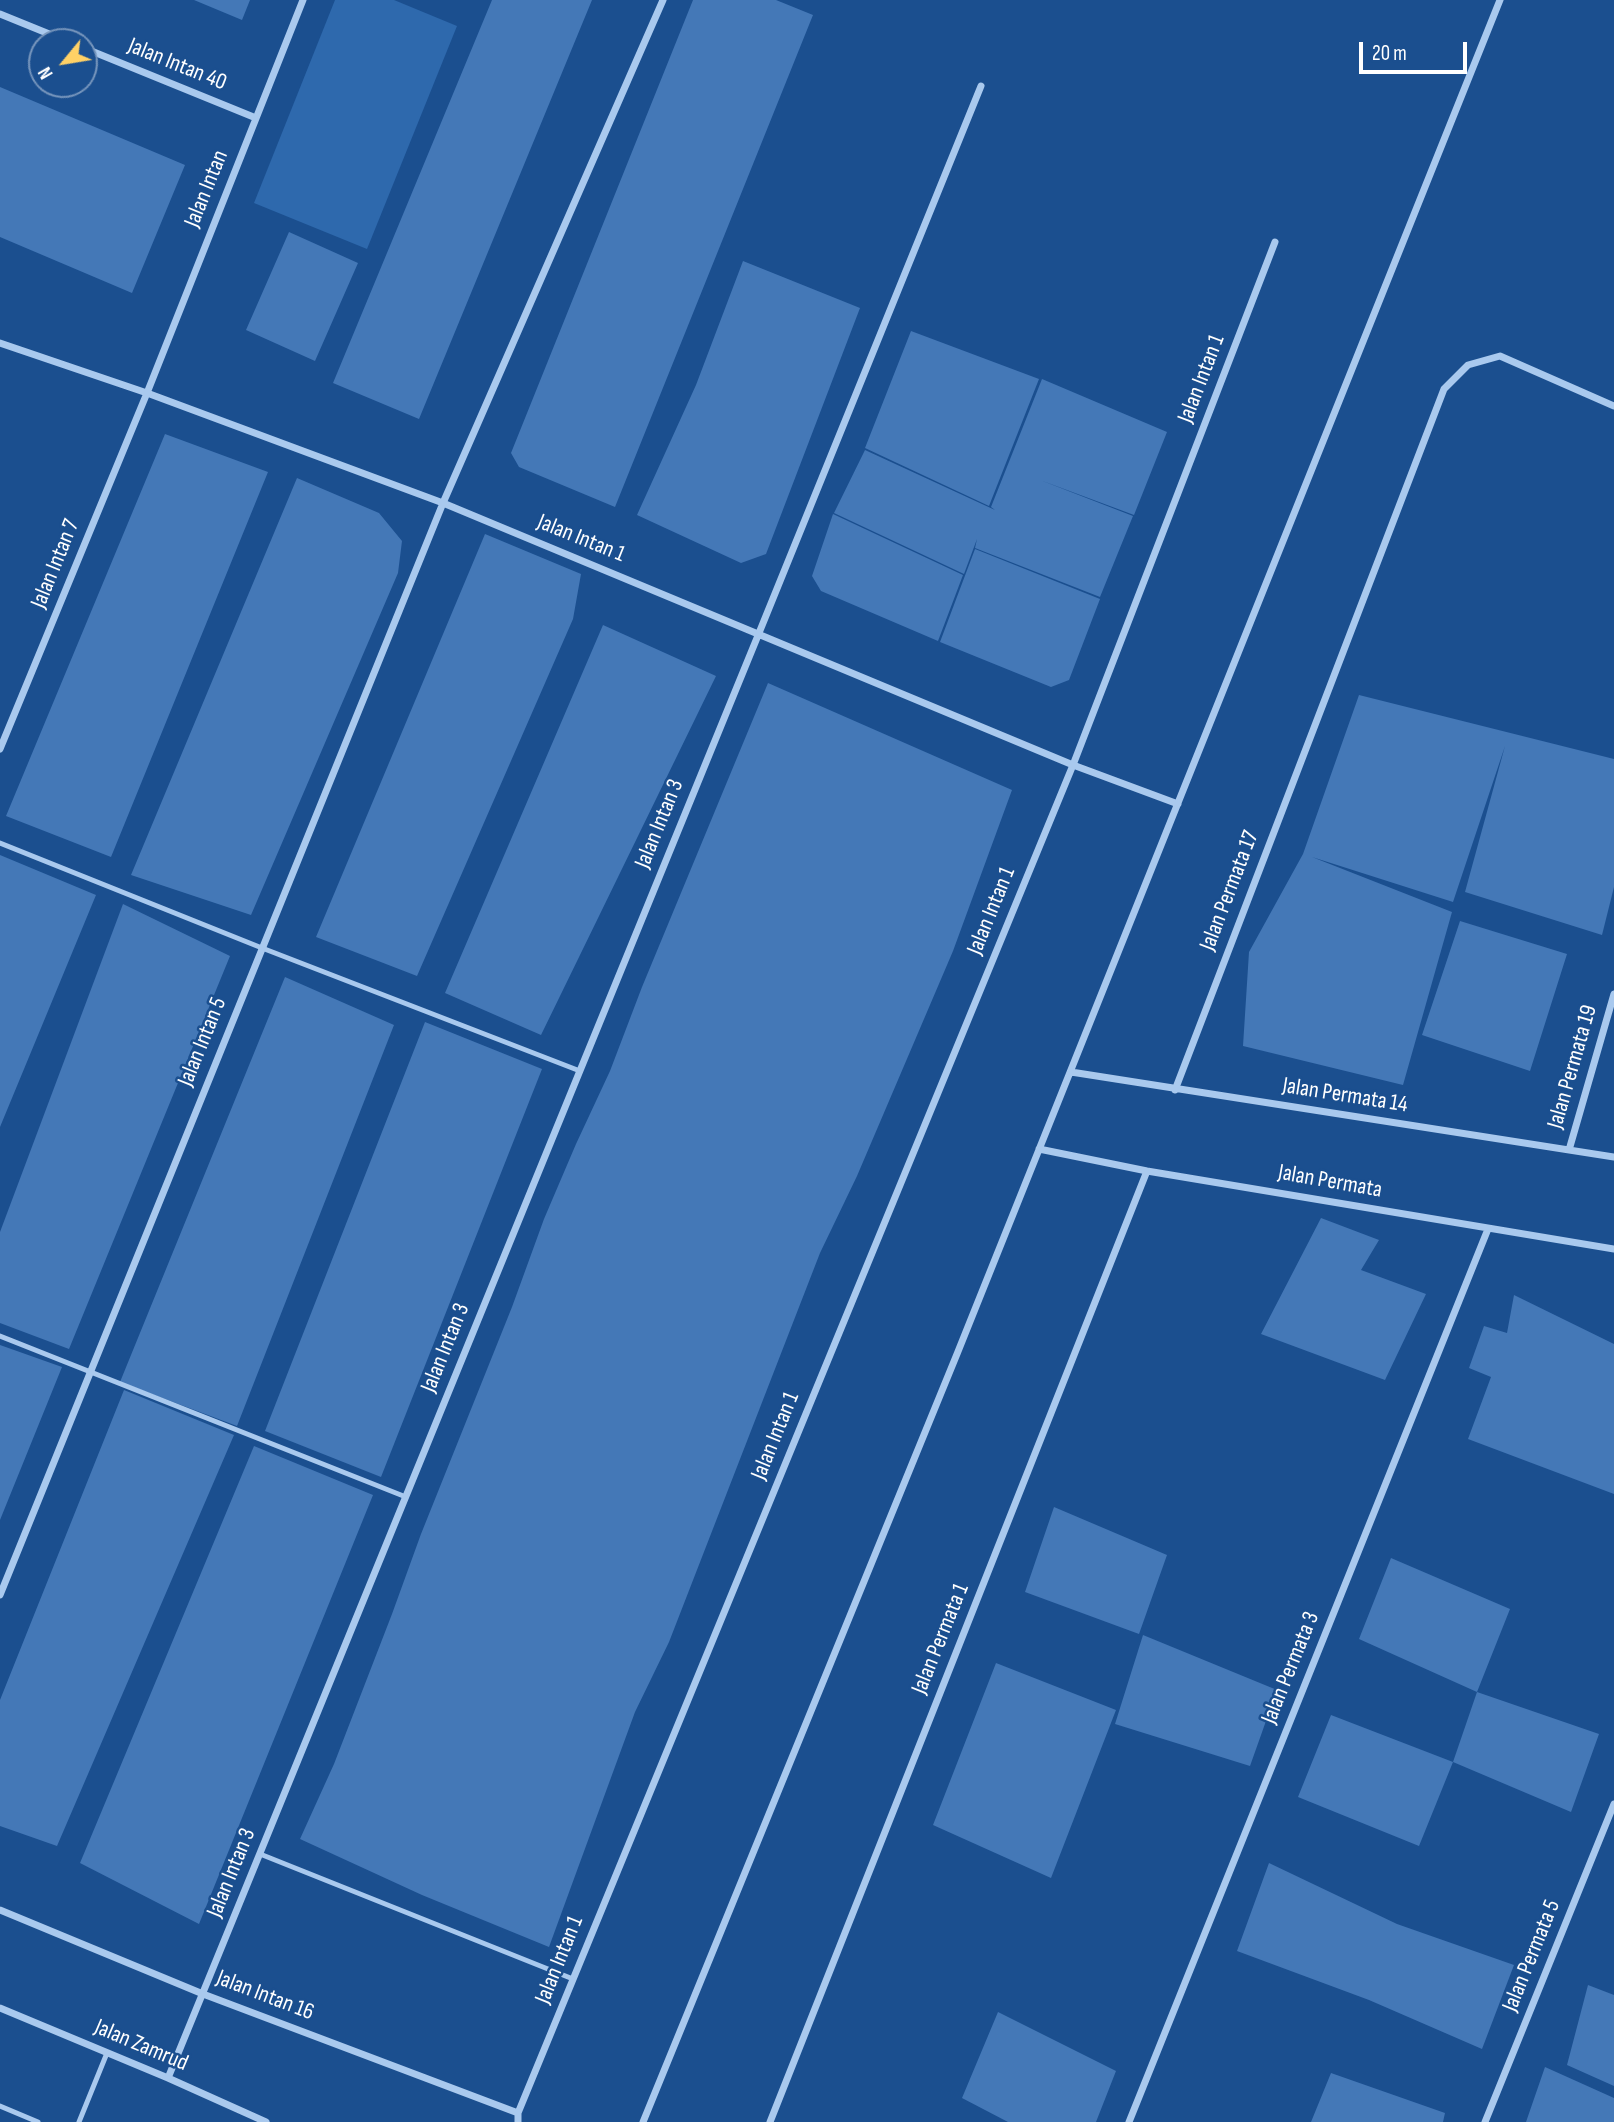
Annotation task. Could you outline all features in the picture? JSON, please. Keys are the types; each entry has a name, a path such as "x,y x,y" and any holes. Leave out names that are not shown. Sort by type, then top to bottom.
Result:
{"street":[{"name":"Jalan Intan","path":"147,393 303,0"},
{"name":"Jalan Intan 5","path":"0,1595 443,503 663,0"},
{"path":"643,2122 1040,1149 1500,0"},
{"path":"0,14 34,28"},
{"name":"Jalan Intan 40","path":"98,54 256,118"},
{"name":"Jalan Intan 3","path":"167,2078 981,86"},
{"name":"Jalan Intan 1","path":"518,2122 518,2113 1073,765 1275,242"},
{"name":"Jalan Intan 1","path":"0,344 147,393 443,503 1073,765 1178,804"},
{"name":"Jalan Permata 17","path":"1175,1090 1444,389 1468,365 1500,356 1614,406"},
{"name":"Jalan Intan 7","path":"0,750 147,393"},
{"name":"Jalan Permata 19","path":"1569,1150 1614,994"},
{"name":"Jalan Permata 14","path":"1070,1072 1614,1157"},
{"name":"Jalan Permata","path":"1040,1149 1147,1171 1614,1249"},
{"name":"Jalan Permata 1","path":"770,2122 1147,1171"},
{"name":"Jalan Permata 3","path":"1129,2122 1488,1229"},
{"name":"Jalan Permata 5","path":"1485,2122 1614,1804"},
{"name":"Jalan Intan 16","path":"0,1910 203,1994 518,2113"},
{"name":"Jalan Zamrud","path":"0,2008 266,2122"}],"lane":[{"path":"0,843 580,1071"},
{"path":"0,1336 406,1497"},
{"path":"260,1854 573,1979"},
{"path":"79,2122 107,2053"},
{"path":"0,2106 38,2122"}],"shaded area":[{"path":"335,0 394,0 457,26 367,249 254,203"}],"building":[{"path":"194,0 250,0 242,20"},
{"path":"492,0 592,0 419,419 333,383"},
{"path":"693,0 776,0 813,15 615,507 519,467 511,453"},
{"path":"0,87 185,165 132,293 0,237"},
{"path":"289,232 358,263 315,361 246,330"},
{"path":"743,261 860,308 766,554 741,563 637,515 696,385"},
{"path":"911,331 1039,379 989,506 865,448"},
{"path":"1042,379 1167,432 1134,515 1040,480 1133,516 1100,597 975,548 977,539 964,574 834,513 865,450 995,510 991,507"},
{"path":"165,434 268,472 111,857 6,816"},
{"path":"297,478 379,513 402,541 398,573 251,915 131,875"},
{"path":"833,514 963,575 938,641 821,591 812,576"},
{"path":"485,534 581,574 573,619 417,976 316,937"},
{"path":"975,549 1100,599 1069,680 1051,687 940,642"},
{"path":"603,625 716,676 541,1035 445,993"},
{"path":"768,683 1012,790 953,951 857,1176 820,1253 669,1642 635,1712 549,1947 422,1895 300,1839 334,1764 544,1219 610,1071"},
{"path":"1359,695 1614,759 1614,887 1602,935 1465,892 1505,746 1453,902 1312,857 1452,912 1403,1085 1243,1046 1249,952 1303,854"},
{"path":"0,855 96,895 0,1127"},
{"path":"123,904 230,956 69,1349 0,1323 0,1232"},
{"path":"1460,921 1567,954 1530,1071 1422,1035"},
{"path":"285,977 394,1025 237,1426 120,1382"},
{"path":"425,1022 542,1069 381,1477 265,1431"},
{"path":"1321,1218 1379,1240 1361,1270 1426,1294 1385,1380 1261,1334"},
{"path":"1514,1295 1614,1344 1614,1494 1468,1439 1491,1377 1469,1368 1484,1326 1507,1333"},
{"path":"0,1345 62,1367 0,1520"},
{"path":"124,1390 234,1435 57,1846 0,1826 0,1700"},
{"path":"254,1446 373,1495 199,1924 80,1863"},
{"path":"1054,1507 1167,1555 1139,1634 1025,1592"},
{"path":"1391,1558 1510,1609 1477,1692 1359,1639"},
{"path":"1143,1635 1277,1690 1250,1766 1115,1724"},
{"path":"996,1663 1116,1710 1051,1878 933,1825"},
{"path":"1477,1692 1599,1734 1571,1812 1453,1762"},
{"path":"1331,1715 1453,1762 1419,1846 1298,1797"},
{"path":"1269,1863 1397,1924 1514,1965 1482,2049 1369,2000 1237,1951"},
{"path":"1588,1985 1614,1995 1614,2086 1567,2065"},
{"path":"998,2012 1116,2071 1096,2122 1008,2122 962,2098"},
{"path":"1545,2067 1614,2098 1614,2122 1526,2122"},
{"path":"1331,2073 1445,2113 1443,2122 1311,2122"}]}
